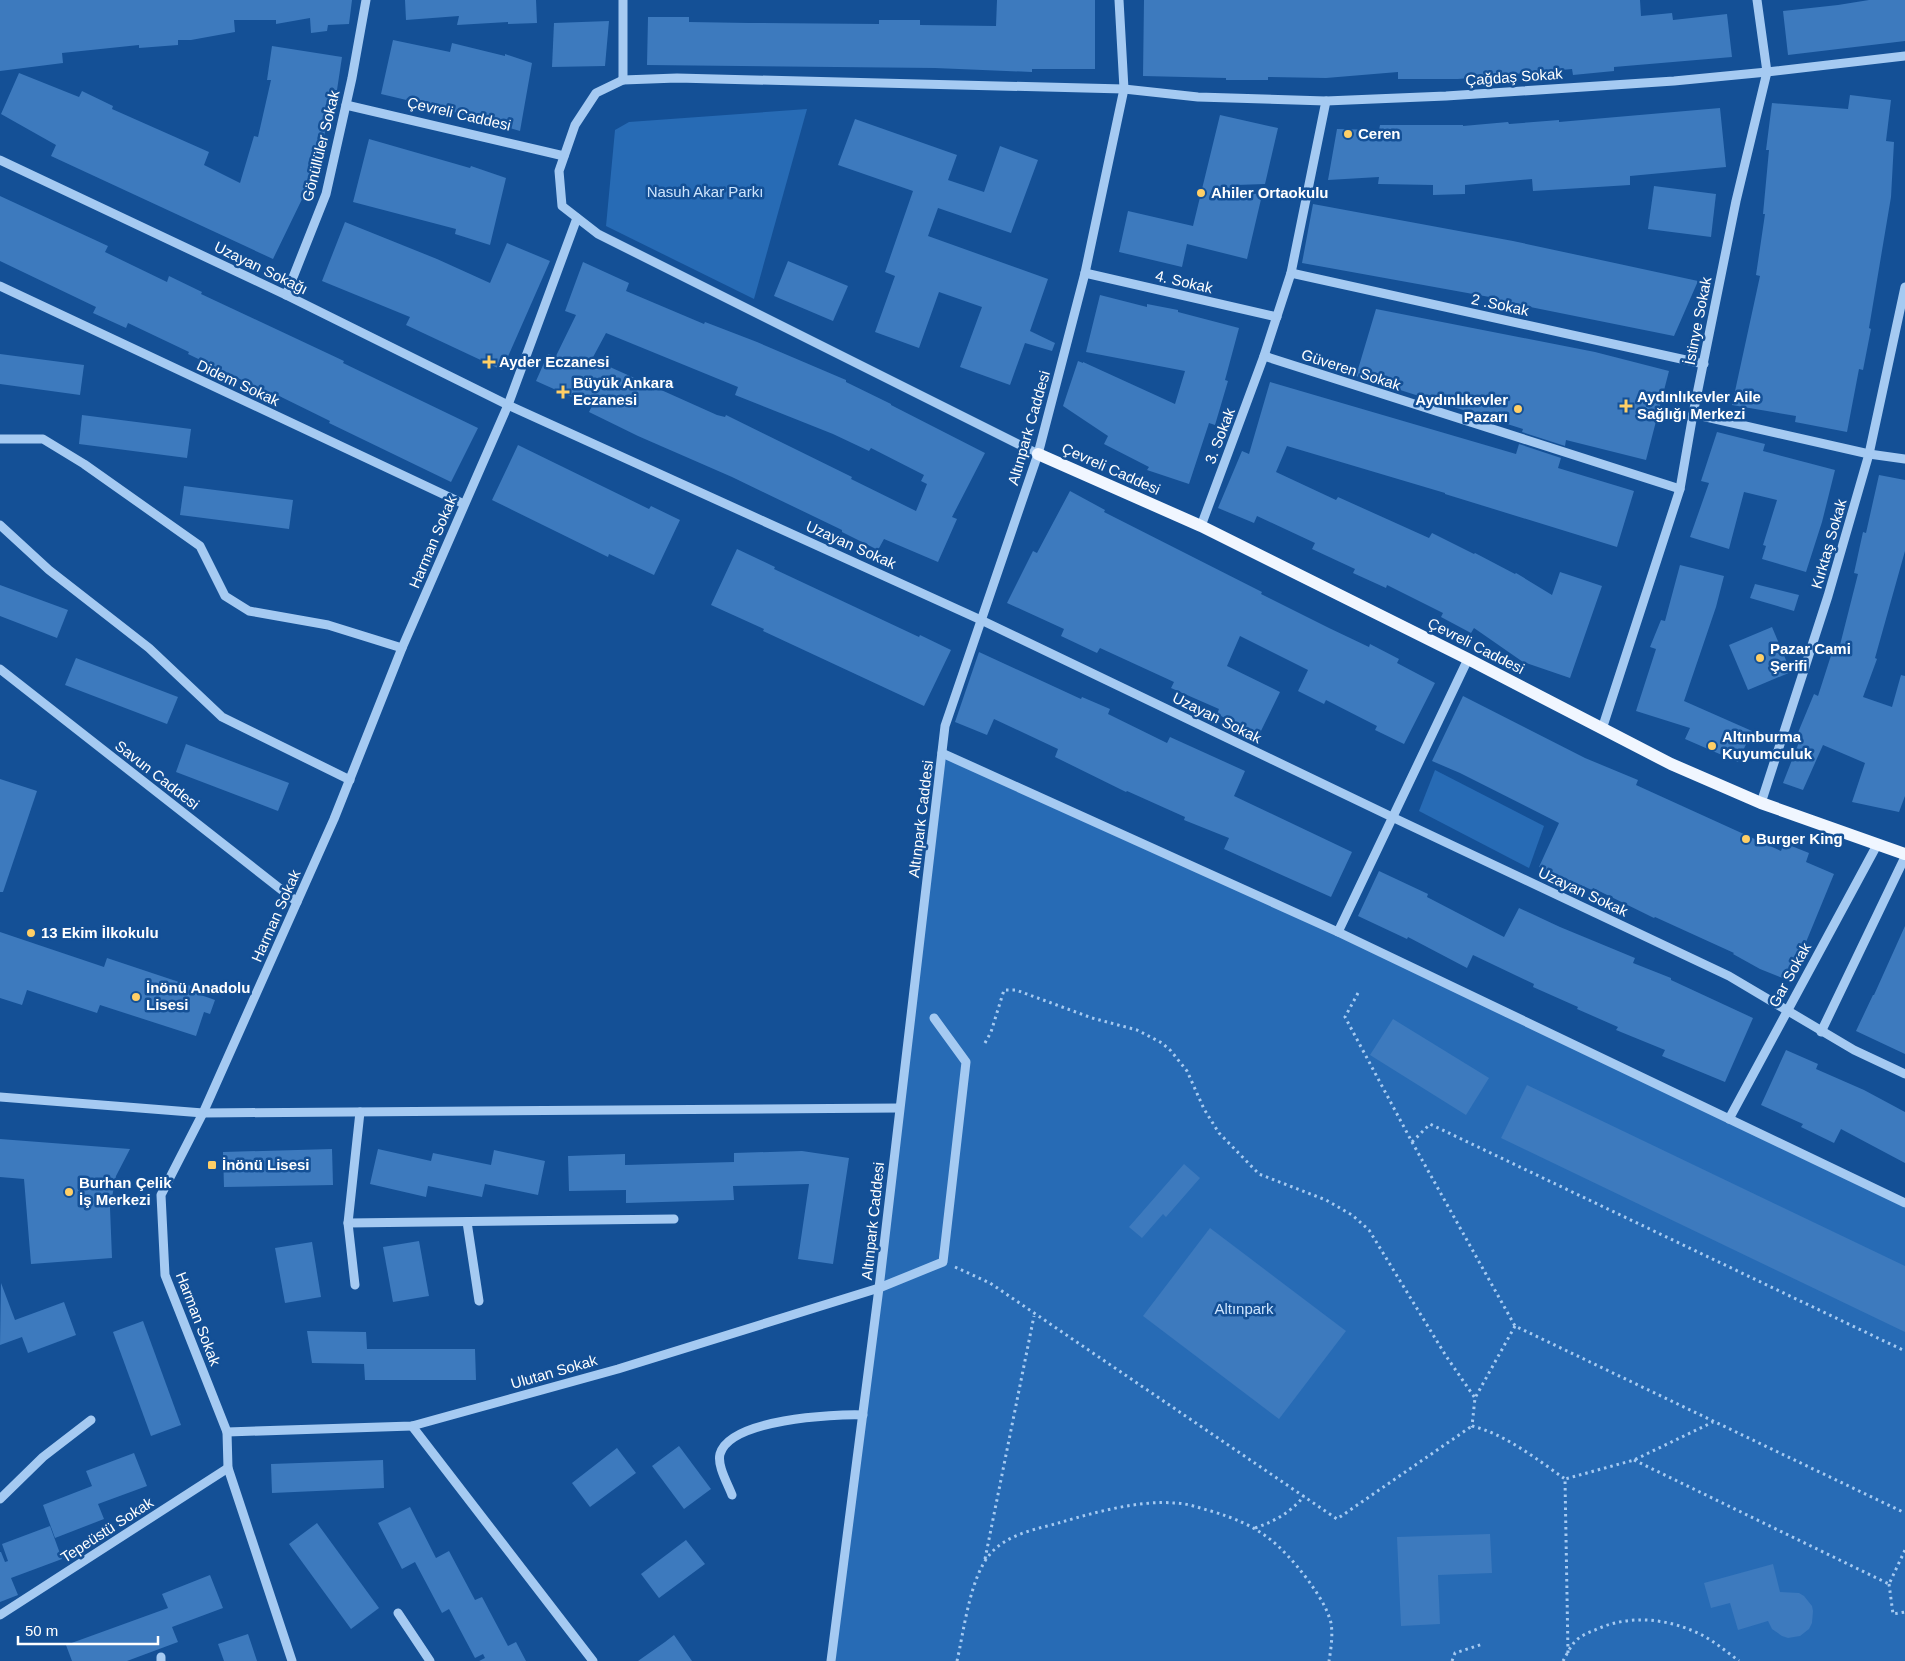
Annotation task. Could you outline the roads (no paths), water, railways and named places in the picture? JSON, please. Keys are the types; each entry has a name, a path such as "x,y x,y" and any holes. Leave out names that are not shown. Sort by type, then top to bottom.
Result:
{"main road":[{"name":"Çevreli Caddesi","path":"1038,454 1201,526 1468,659 1671,764 1761,803 1905,856"}],"street":[{"name":"Gönüllüler Sokak","path":"286,295 326,194 346,105 366,0"},
{"path":"623,0 623,80 596,93 575,126 558,171 562,206 598,234 1038,454"},
{"name":"Altınpark Caddesi","path":"831,1661 879,1288 945,726 1038,454 1085,274 1124,89 1120,0"},
{"name":"İstinye Sokak","path":"1602,729 1680,489 1692,414 1704,364 1736,201 1767,72 1757,0"},
{"name":"Çağdaş Sokak","path":"623,80 677,78 1124,89 1198,97 1326,101 1674,81 1905,56"},
{"path":"1264,356 1291,273 1326,101"},
{"name":"Çevreli Caddesi","path":"346,105 564,156"},
{"name":"Uzayan Sokağı","path":"0,160 286,295 508,405"},
{"name":"Harman Sokak","path":"292,1661 228,1468 227,1432 165,1275 161,1195 203,1112 350,780 402,648 508,405 577,218"},
{"name":"2 .Sokak","path":"1291,273 1704,364"},
{"name":"4. Sokak","path":"1085,274 1277,317"},
{"name":"Didem Sokak","path":"0,286 464,504"},
{"name":"Kırktaş Sokak","path":"1761,803 1828,596 1869,454 1905,287"},
{"name":"Güveren Sokak","path":"1264,356 1680,489"},
{"name":"3. Sokak","path":"1201,526 1264,356"},
{"name":"Uzayan Sokak","path":"508,405 982,620 1729,976 1854,1050 1905,1074"},
{"path":"1692,414 1869,454 1905,459"},
{"path":"0,440 43,439 92,469 200,546 225,596 249,612 328,625 402,648"},
{"path":"0,525 49,570 149,648 222,717 350,780"},
{"path":"1338,932 1468,659"},
{"name":"Savun Caddesi","path":"0,669 297,902"},
{"path":"942,753 1338,932 1905,1203"},
{"name":"Gar Sokak","path":"1729,1119 1877,845"},
{"path":"1822,1032 1905,856"},
{"name":"Ulutan Sokak","path":"227,1432 412,1426 618,1369 879,1288 943,1262 966,1062 934,1018"},
{"path":"0,1097 203,1112 899,1108"},
{"path":"356,1285 348,1223 360,1112"},
{"path":"348,1223 674,1218"},
{"path":"467,1222 479,1301"},
{"path":"732,1495 722,1470 720,1456 725,1445 741,1434 783,1421 807,1417 831,1414 863,1415"},
{"path":"0,1499 44,1457 90,1420"},
{"path":"412,1426 593,1661"},
{"name":"Tepeüstü Sokak","path":"0,1615 228,1468"},
{"path":"398,1613 430,1661"}],"place":[{"name":"Ceren","path":"1348,134"},
{"name":"Ahiler Ortaokulu","path":"1201,193"},
{"name":"Ayder Eczanesi","path":"489,362"},
{"name":"Büyük Ankara Eczanesi","path":"563,392"},
{"name":"Aydınlıkevler Aile Sağlığı Merkezi","path":"1626,406"},
{"name":"Aydınlıkevler Pazarı","path":"1518,409"},
{"name":"Pazar Cami Şerifi","path":"1760,658"},
{"name":"Altınburma Kuyumculuk","path":"1712,746"},
{"name":"Burger King","path":"1746,839"},
{"name":"13 Ekim İlkokulu","path":"31,933"},
{"name":"İnönü Anadolu Lisesi","path":"136,997"},
{"name":"İnönü Lisesi","path":"212,1165"},
{"name":"Burhan Çelik İş Merkezi","path":"69,1192"}],"park label":[{"name":"Nasuh Akar Parkı","path":"705,192"},
{"name":"Altınpark","path":"1244,1309"}]}
